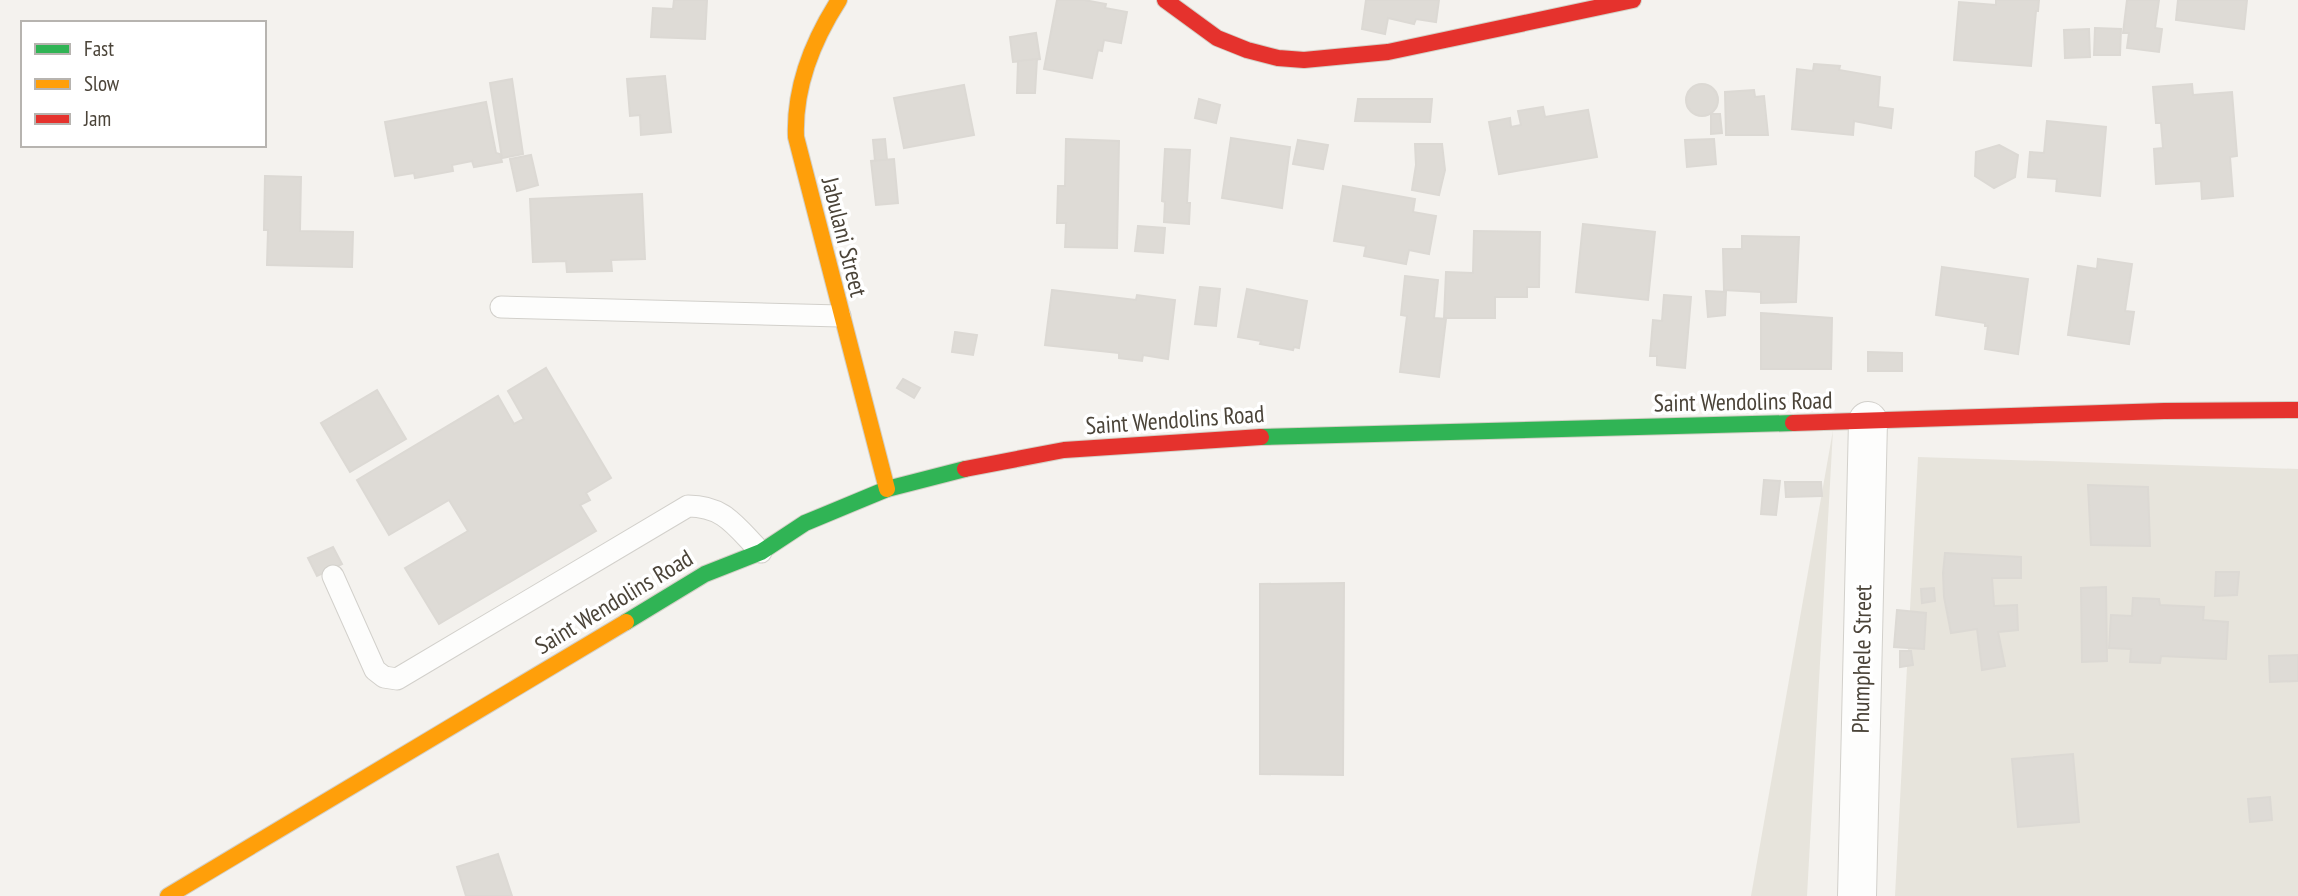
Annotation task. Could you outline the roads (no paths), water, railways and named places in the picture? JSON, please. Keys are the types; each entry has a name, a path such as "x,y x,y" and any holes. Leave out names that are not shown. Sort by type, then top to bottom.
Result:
{"street":[{"name":"Jabulani Street","path":"839,0 819,28 809,54 800,82 796,132 840,316 887,489"},
{"path":"1165,0 1217,38 1278,58 1304,60 1388,52 1633,0"},
{"name":"Saint Wendolins Road","path":"168,896 705,574 761,552 805,523 887,489 974,467 1064,450 1267,436 2164,411 2298,410"},
{"name":"Phumphele Street","path":"1857,896 1868,421"}],"lane":[{"path":"501,307 840,316"},
{"path":"333,576 375,670 384,677 397,679 688,506 707,506 723,514 761,552"}]}
